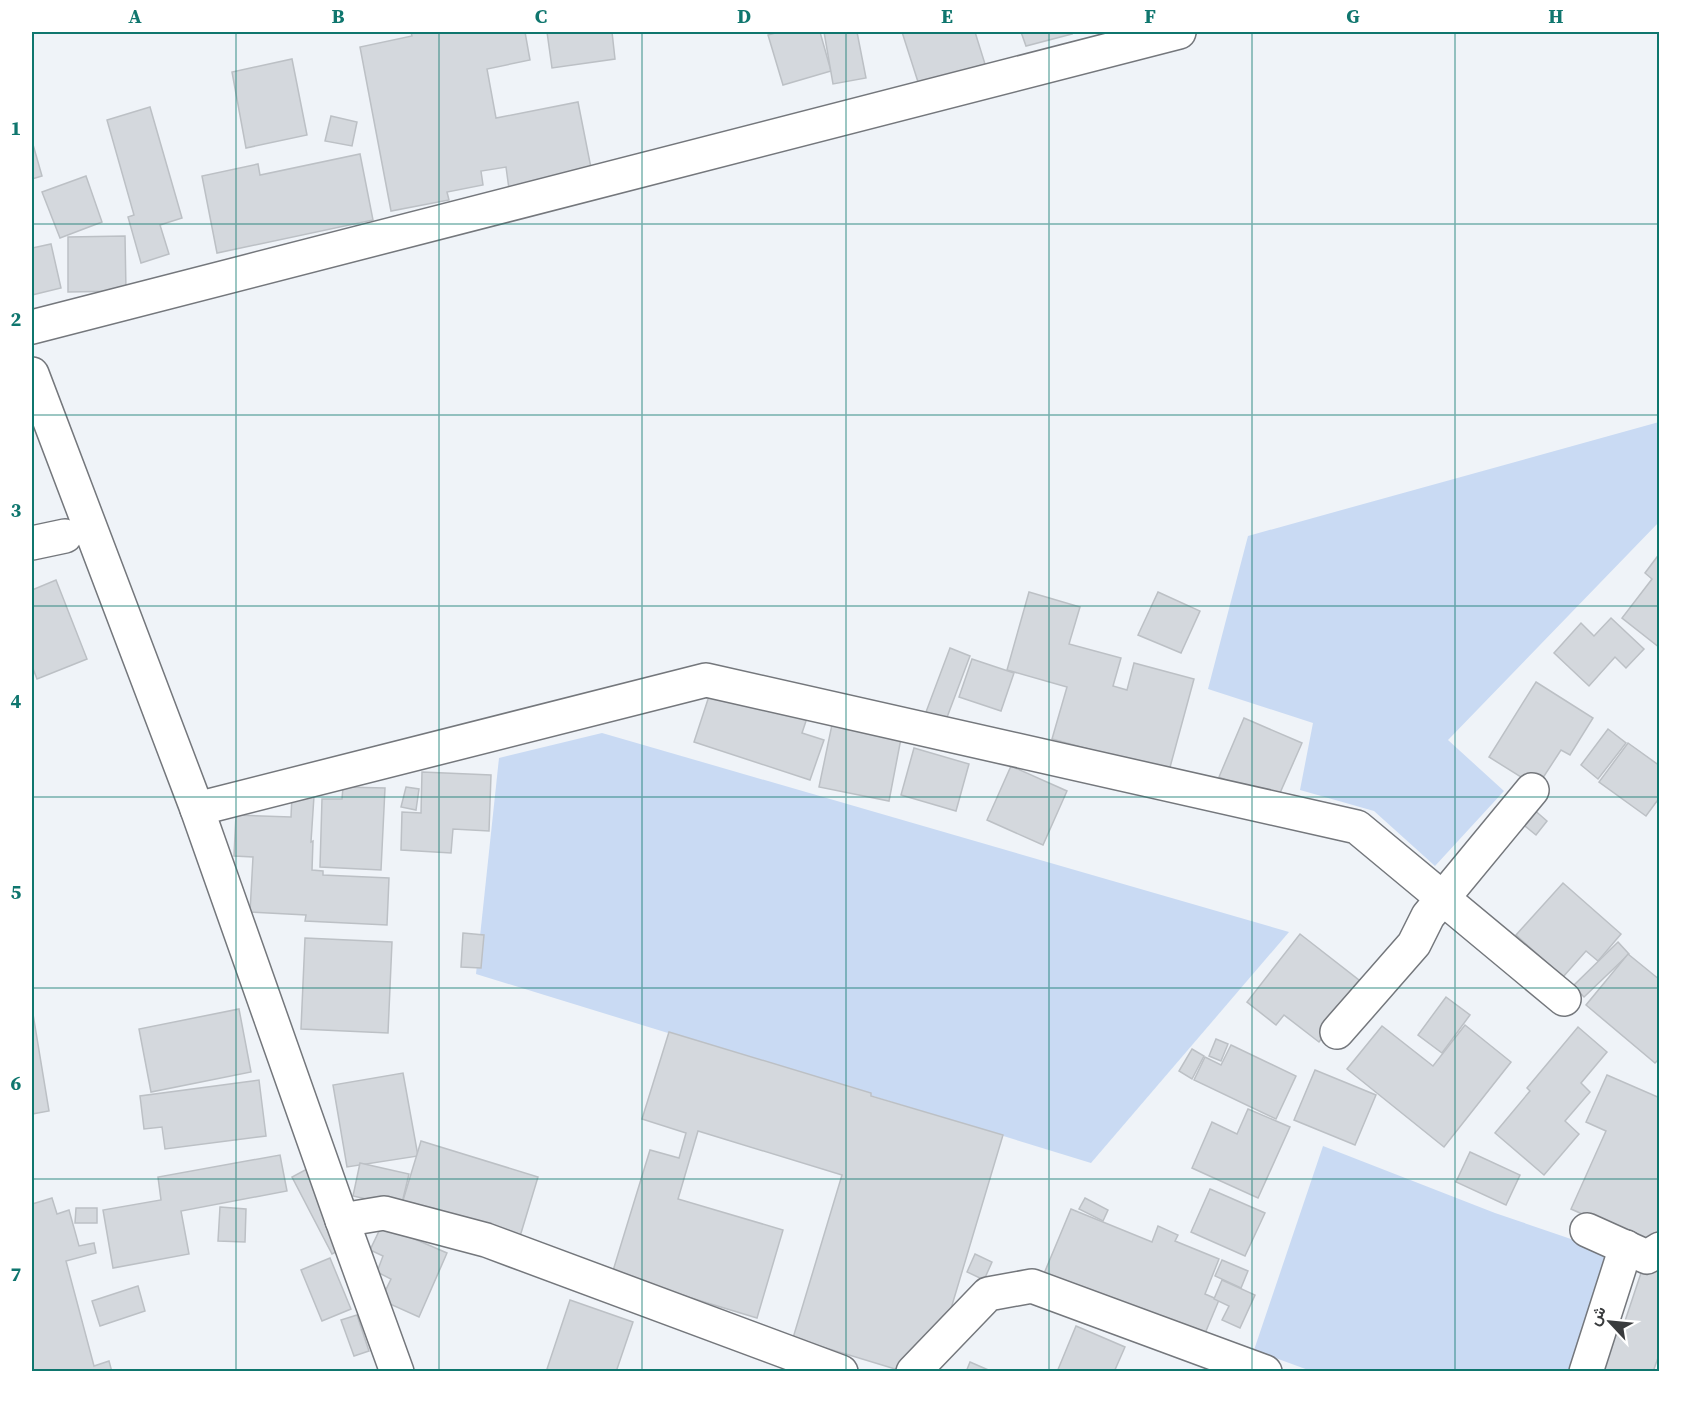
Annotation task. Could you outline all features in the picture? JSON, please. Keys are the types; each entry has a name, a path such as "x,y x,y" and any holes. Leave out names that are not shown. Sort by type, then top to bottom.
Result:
{"street":[{"path":"32,327 1179,32"},
{"path":"32,374 197,809 342,1220 398,1371"},
{"path":"32,543 65,536"},
{"path":"197,809 706,680 1357,827 1564,999"},
{"path":"1336,1032 1414,944 1428,916 1532,790"},
{"path":"342,1220 384,1213 486,1240 841,1371"},
{"path":"1587,1230 1647,1257 1659,1249"},
{"path":"1586,1371 1626,1247"},
{"path":"913,1371 988,1294 1032,1286 1265,1371"}],"shaded area":[{"path":"1659,422 1659,522 1448,740 1504,791 1435,866 1374,811 1300,790 1313,723 1208,689 1248,536"},
{"path":"602,733 1289,932 1091,1163 476,974 499,758"},
{"path":"1323,1146 1495,1213 1612,1253 1575,1371 1311,1371 1254,1350"}],"building":[{"path":"411,32 525,32 530,60 487,69 496,118 578,102 592,173 509,189 506,167 481,171 483,185 447,192 449,200 391,211 360,47 412,36"},
{"path":"547,32 612,32 615,59 552,68"},
{"path":"779,32 820,32 831,71 783,85 768,35"},
{"path":"824,32 857,32 866,78 833,84"},
{"path":"902,32 975,32 985,64 919,85"},
{"path":"1021,32 1071,32 1072,34 1026,46"},
{"path":"292,59 307,135 246,148 232,72"},
{"path":"150,107 182,218 160,225 169,254 141,263 128,217 134,215 107,120"},
{"path":"331,116 357,122 352,146 325,141"},
{"path":"32,141 42,176 32,179"},
{"path":"360,154 373,220 217,253 202,176 258,164 260,175"},
{"path":"86,176 102,222 60,238 42,192"},
{"path":"125,236 126,291 68,292 68,237"},
{"path":"51,244 61,288 32,295 32,248"},
{"path":"1657,557 1660,560 1660,648 1622,618 1652,579 1645,573"},
{"path":"56,580 87,659 37,679 32,666 32,590"},
{"path":"1029,592 1080,607 1069,644 1121,658 1113,686 1127,690 1134,663 1194,679 1169,771 1052,739 1067,687 1007,670"},
{"path":"1158,592 1200,611 1181,653 1138,635"},
{"path":"1611,618 1644,649 1626,668 1615,657 1589,686 1554,653 1581,623 1594,636"},
{"path":"950,648 970,656 946,720 926,712"},
{"path":"972,659 1014,673 1001,711 959,697"},
{"path":"1536,682 1593,718 1570,755 1561,750 1537,787 1489,757"},
{"path":"712,687 807,718 802,733 824,740 810,780 694,742"},
{"path":"834,715 903,728 889,801 819,787"},
{"path":"1244,718 1302,743 1276,802 1219,777"},
{"path":"1608,729 1626,743 1598,779 1581,765"},
{"path":"1628,743 1660,766 1660,797 1646,816 1599,782"},
{"path":"914,748 969,764 956,811 901,795"},
{"path":"1011,766 1067,791 1043,845 987,820"},
{"path":"422,772 491,775 489,831 453,829 451,853 401,850 402,812 421,813"},
{"path":"343,787 385,788 381,870 320,867 322,799 342,799"},
{"path":"406,787 419,789 416,810 401,807"},
{"path":"292,795 314,796 312,870 323,871 323,875 389,878 387,925 305,921 306,915 250,912 253,857 234,856 236,815 291,817"},
{"path":"1532,808 1547,821 1536,835 1520,822"},
{"path":"1563,883 1621,934 1598,961 1586,951 1563,977 1516,935"},
{"path":"463,933 484,935 481,968 461,967"},
{"path":"1300,934 1364,984 1319,1042 1284,1015 1276,1025 1247,1002"},
{"path":"305,938 392,942 388,1033 301,1029"},
{"path":"1618,942 1629,954 1584,997 1573,986"},
{"path":"1628,954 1660,980 1660,1058 1655,1063 1586,1005"},
{"path":"1446,997 1470,1015 1442,1053 1418,1035"},
{"path":"32,1008 49,1111 32,1114"},
{"path":"239,1009 251,1072 151,1092 139,1029"},
{"path":"1465,1025 1511,1062 1444,1147 1347,1069 1382,1026 1433,1066"},
{"path":"1578,1027 1607,1052 1581,1083 1590,1092 1565,1121 1579,1134 1544,1175 1495,1133 1530,1091 1527,1088"},
{"path":"669,1032 1003,1135 932,1372 905,1372 793,1338 842,1175 698,1131 678,1199 783,1230 757,1318 612,1274 650,1150 679,1158 686,1133 642,1119"},
{"path":"1216,1039 1228,1044 1221,1061 1209,1056"},
{"path":"1231,1045 1296,1076 1276,1119 1194,1080 1205,1057 1221,1065"},
{"path":"1192,1049 1204,1056 1192,1079 1179,1071"},
{"path":"1315,1070 1376,1095 1355,1145 1294,1120"},
{"path":"403,1073 418,1156 347,1167 333,1085"},
{"path":"1607,1075 1660,1098 1660,1235 1654,1246 1571,1209 1606,1131 1586,1122"},
{"path":"259,1080 266,1136 165,1149 162,1127 144,1129 140,1096"},
{"path":"1248,1109 1290,1127 1258,1198 1192,1168 1212,1122 1237,1134"},
{"path":"421,1141 538,1177 518,1243 401,1207"},
{"path":"1470,1152 1520,1175 1506,1205 1456,1182"},
{"path":"280,1155 287,1191 181,1211 189,1254 113,1268 103,1210 161,1200 158,1177"},
{"path":"320,1162 360,1240 332,1254 292,1177"},
{"path":"360,1163 409,1174 401,1207 353,1196"},
{"path":"1210,1189 1265,1213 1245,1256 1191,1232"},
{"path":"52,1198 57,1214 69,1210 79,1246 94,1243 96,1253 66,1261 94,1366 109,1361 112,1372 32,1372 32,1204"},
{"path":"1085,1198 1108,1210 1103,1221 1079,1209"},
{"path":"220,1207 246,1209 245,1242 218,1241"},
{"path":"76,1208 97,1208 97,1223 75,1223"},
{"path":"1071,1209 1152,1242 1158,1226 1178,1235 1175,1241 1219,1259 1205,1294 1219,1300 1201,1343 1043,1276"},
{"path":"382,1225 447,1253 419,1317 381,1300 391,1279 377,1272 383,1256 370,1250"},
{"path":"975,1254 992,1262 984,1280 967,1272"},
{"path":"330,1258 351,1309 322,1321 301,1270"},
{"path":"1222,1260 1248,1271 1241,1288 1215,1276"},
{"path":"1644,1264 1660,1269 1660,1352 1653,1372 1598,1372 1604,1321 1623,1327"},
{"path":"1222,1280 1255,1295 1240,1328 1222,1320 1229,1306 1214,1299"},
{"path":"138,1286 145,1311 100,1326 92,1301"},
{"path":"570,1300 633,1322 616,1372 555,1372 547,1369"},
{"path":"357,1315 369,1351 354,1356 341,1320"},
{"path":"1076,1326 1125,1347 1114,1372 1057,1372"},
{"path":"970,1362 993,1372 966,1372"}]}
